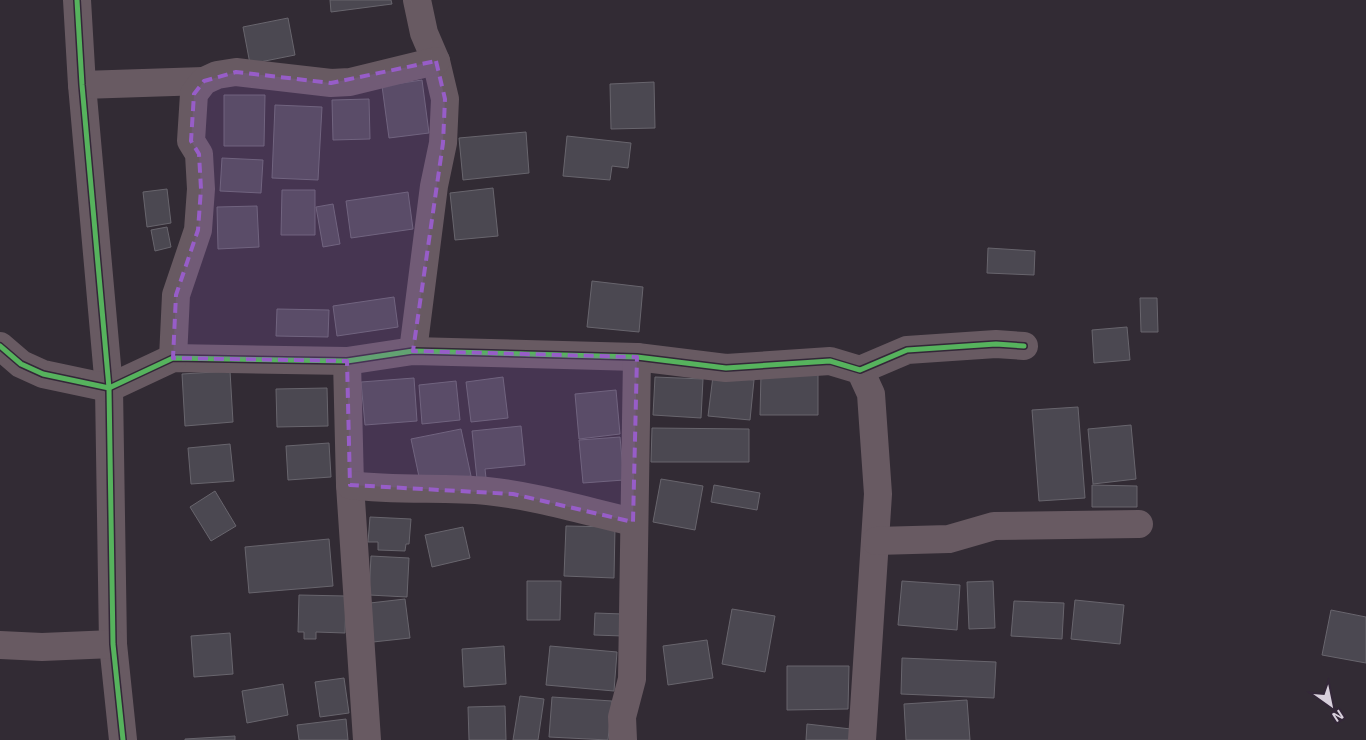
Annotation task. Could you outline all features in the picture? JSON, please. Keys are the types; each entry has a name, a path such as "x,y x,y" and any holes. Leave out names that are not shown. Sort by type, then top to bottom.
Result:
{"street":[{"path":"77,0 82,85 109,388 113,644 123,740"},
{"path":"413,351 434,186 443,143 445,99 436,61 424,33 417,0"},
{"path":"82,85 204,81 217,75 236,72 331,83 350,82 436,61"},
{"path":"173,358 176,295 198,230 199,154 192,141 192,134 194,94 204,81"},
{"path":"0,346 21,364 43,374 109,388 173,358 347,361 413,351 637,357 726,368 830,361 860,370 907,350 996,344 1024,346"},
{"path":"623,740 622,718 632,679 637,357"},
{"path":"347,361 350,485 367,740"},
{"path":"860,370 871,394 875,424 878,494 862,740"},
{"path":"350,485 513,494 633,522"},
{"path":"876,541 949,539 994,526 1139,524"},
{"path":"0,645 42,647 113,644"}],"highlighted area":[{"path":"436,61 445,99 443,143 413,351 637,357 633,522 513,494 350,485 347,361 173,358 176,295 198,230 201,189 199,154 191,141 194,94 204,81 236,72 331,83"}],"building":[{"path":"330,0 391,0 392,4 331,12"},
{"path":"288,18 295,55 250,64 243,27"},
{"path":"422,80 429,133 389,138 382,86"},
{"path":"654,82 655,128 611,129 610,84"},
{"path":"224,95 265,95 264,146 224,146"},
{"path":"369,99 370,139 333,140 332,100"},
{"path":"275,105 322,107 318,180 272,178"},
{"path":"526,132 529,173 463,180 459,138"},
{"path":"567,136 631,143 628,168 612,166 610,180 563,176"},
{"path":"222,158 263,160 261,193 220,191"},
{"path":"493,188 498,236 455,240 450,193"},
{"path":"167,189 171,223 147,227 143,192"},
{"path":"282,190 315,190 315,235 281,235"},
{"path":"408,192 413,229 351,238 346,201"},
{"path":"333,204 340,244 323,247 316,207"},
{"path":"257,206 259,247 218,249 217,207"},
{"path":"167,227 171,247 155,251 151,230"},
{"path":"988,248 1035,251 1034,275 987,273"},
{"path":"592,281 643,287 639,332 587,327"},
{"path":"394,297 398,327 337,336 333,306"},
{"path":"1140,298 1157,298 1158,332 1141,332"},
{"path":"277,309 329,310 328,337 276,336"},
{"path":"1127,327 1130,360 1094,363 1092,330"},
{"path":"230,371 233,422 185,426 182,374"},
{"path":"761,374 818,374 818,415 760,415"},
{"path":"713,376 754,380 750,420 708,416"},
{"path":"503,377 508,418 471,422 466,382"},
{"path":"655,377 703,379 701,418 653,415"},
{"path":"414,378 417,421 365,425 361,382"},
{"path":"456,381 460,420 422,424 419,385"},
{"path":"327,388 328,426 277,427 276,389"},
{"path":"616,390 620,434 579,439 575,394"},
{"path":"1078,407 1085,498 1039,501 1032,410"},
{"path":"1131,425 1136,479 1093,484 1088,429"},
{"path":"521,426 525,465 485,469 486,478 477,479 472,431"},
{"path":"652,428 749,429 749,462 651,462"},
{"path":"461,429 471,476 421,486 411,439"},
{"path":"620,437 624,480 583,483 579,440"},
{"path":"329,443 331,477 288,480 286,446"},
{"path":"230,444 234,481 191,484 188,448"},
{"path":"661,479 703,486 695,530 653,522"},
{"path":"714,485 760,493 757,510 711,502"},
{"path":"1092,485 1137,486 1137,507 1092,507"},
{"path":"215,491 236,526 211,541 190,507"},
{"path":"370,517 411,519 409,544 406,544 405,551 378,550 378,542 368,542"},
{"path":"566,526 615,527 614,578 564,576"},
{"path":"463,527 470,558 432,567 425,535"},
{"path":"329,539 333,586 249,593 245,547"},
{"path":"371,556 409,558 407,597 369,595"},
{"path":"527,581 561,581 560,620 527,620"},
{"path":"902,581 960,585 957,630 898,625"},
{"path":"993,581 995,628 969,629 967,582"},
{"path":"299,595 346,596 345,633 316,632 316,639 304,639 304,632 298,632"},
{"path":"405,599 410,638 373,642 370,603"},
{"path":"1075,600 1124,605 1120,644 1071,639"},
{"path":"1014,601 1064,603 1062,639 1011,636"},
{"path":"732,609 775,616 765,672 722,664"},
{"path":"1331,610 1366,617 1366,663 1322,655"},
{"path":"595,613 623,614 623,636 594,635"},
{"path":"230,633 233,674 194,677 191,636"},
{"path":"707,640 713,678 668,685 663,646"},
{"path":"504,646 506,684 464,687 462,649"},
{"path":"550,646 617,652 614,691 546,685"},
{"path":"902,658 996,662 994,698 901,694"},
{"path":"787,666 849,666 848,709 787,710"},
{"path":"344,678 349,713 320,717 315,682"},
{"path":"283,684 288,715 247,723 242,691"},
{"path":"520,696 544,699 538,740 513,740"},
{"path":"552,697 612,701 608,740 549,737"},
{"path":"967,700 970,740 906,740 904,704"},
{"path":"505,706 506,740 469,740 468,707"},
{"path":"346,719 348,740 299,740 297,725"},
{"path":"807,724 851,729 849,740 806,740"},
{"path":"235,736 235,740 185,740 185,739"}],"cycle path":[{"path":"77,0 82,85 109,388 113,644 123,740"},
{"path":"0,346 21,364 43,374 109,388 173,358 347,361 413,351 637,357 726,368 830,361 860,370 907,350 996,344 1024,346"}]}
